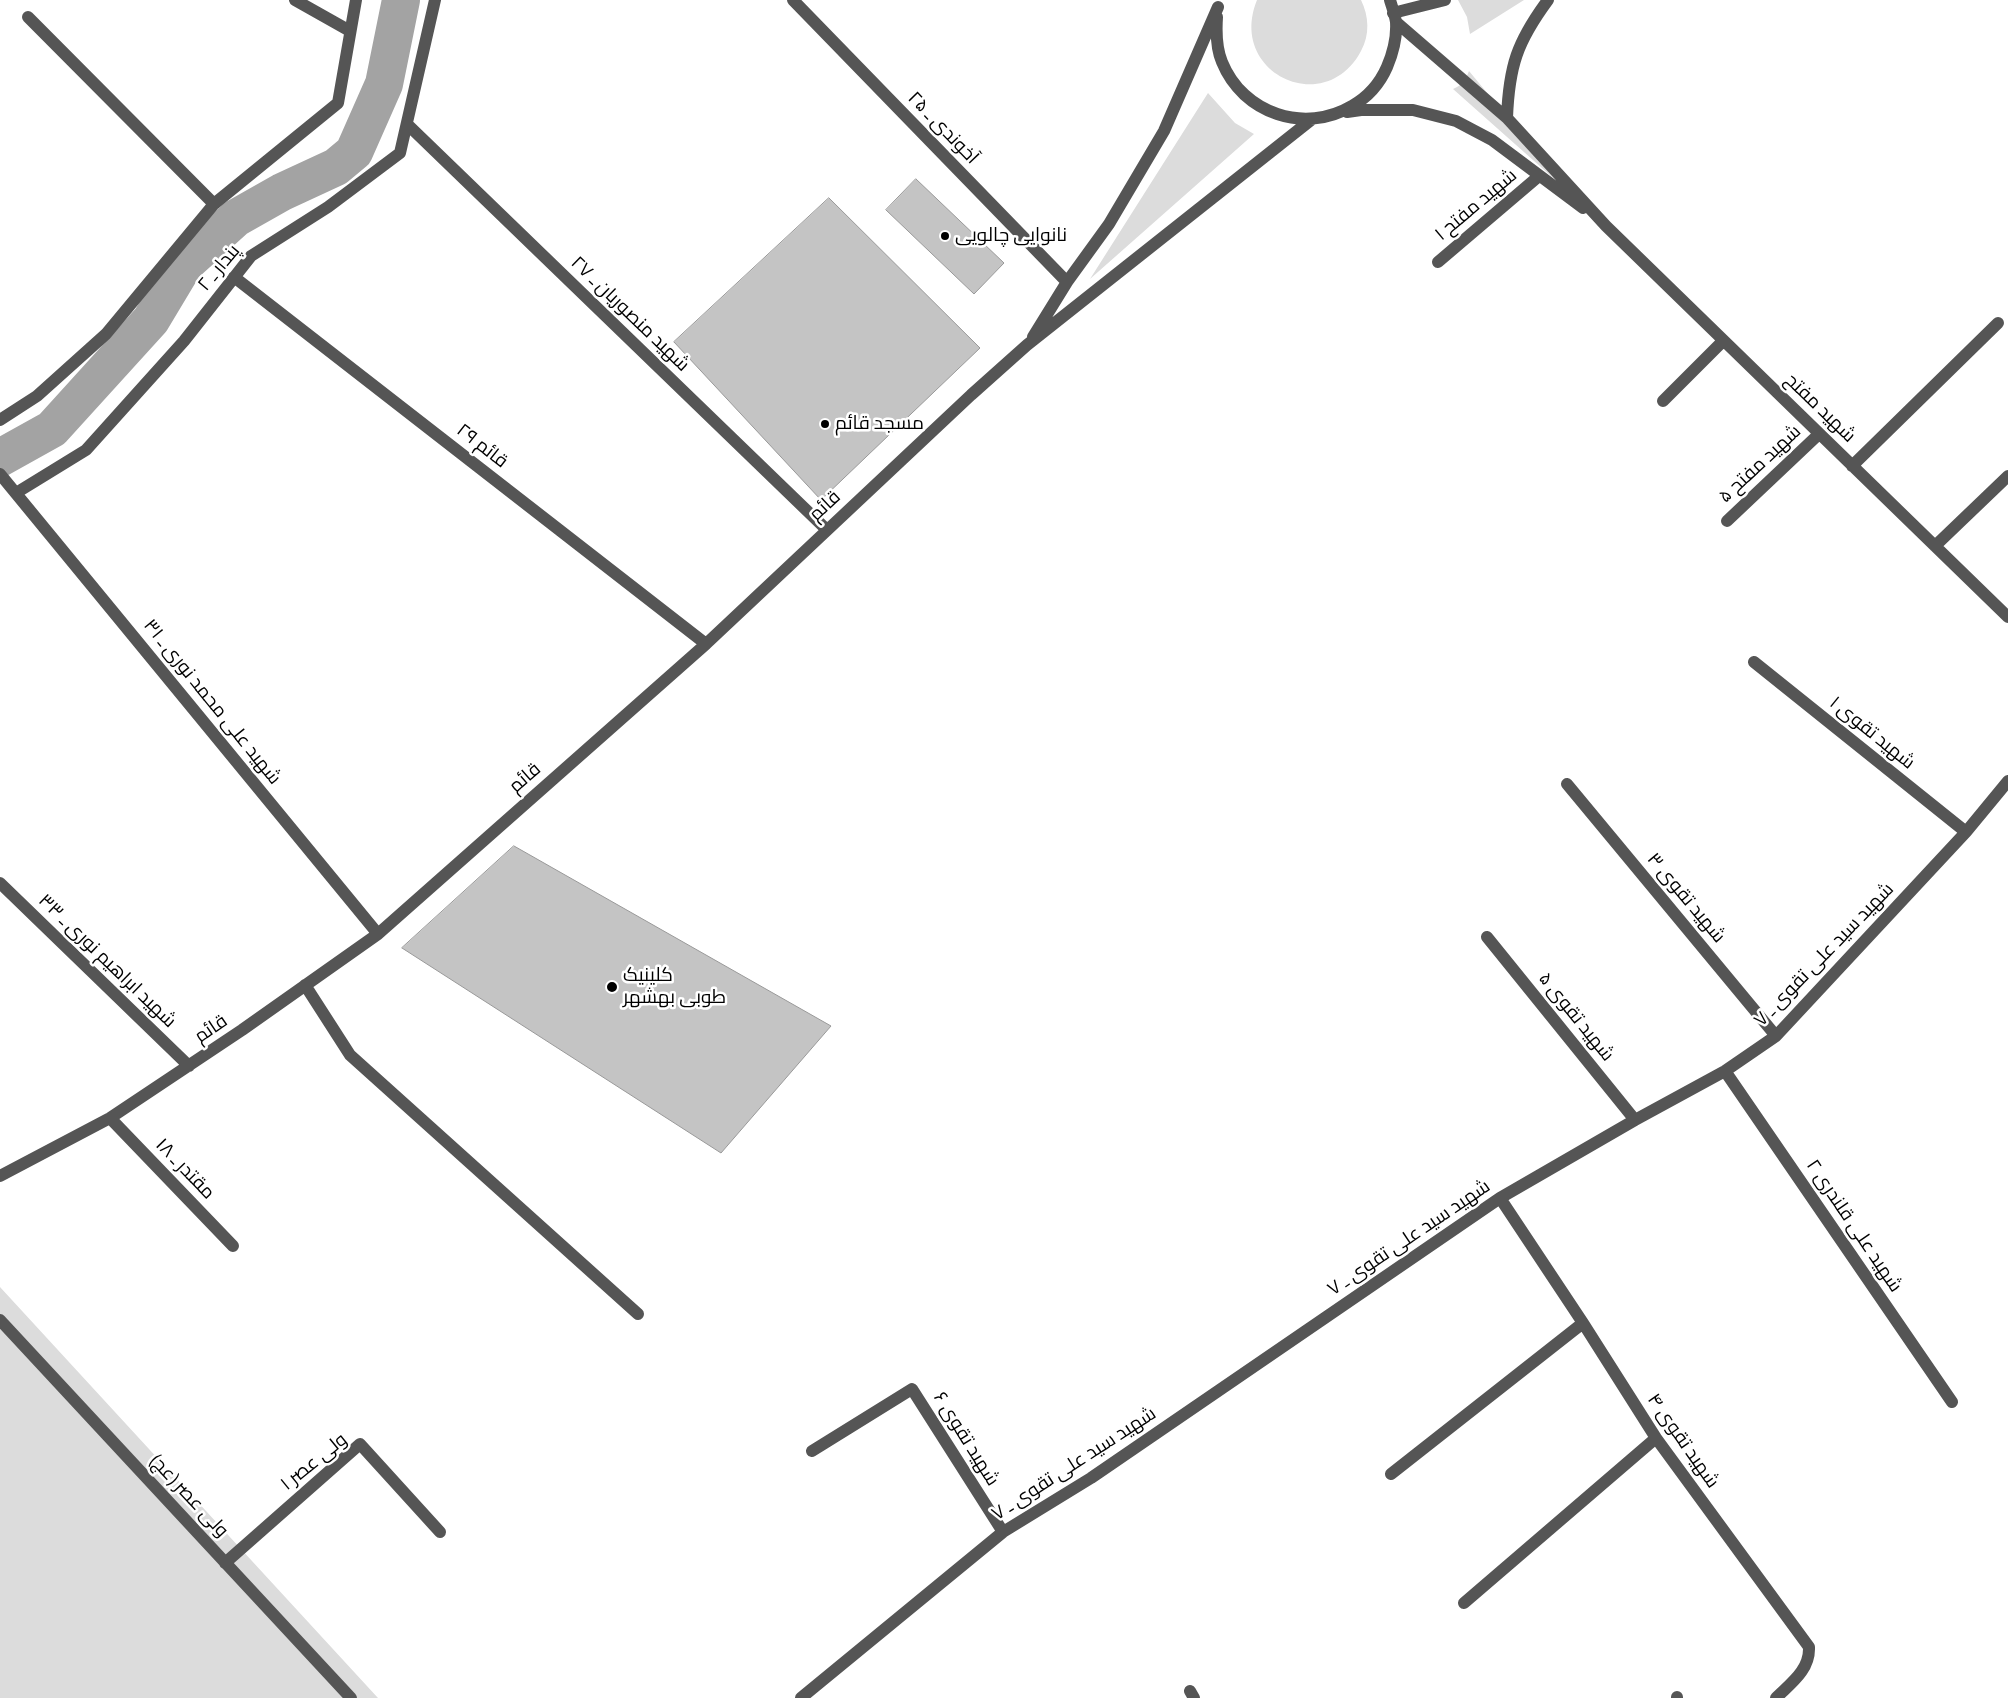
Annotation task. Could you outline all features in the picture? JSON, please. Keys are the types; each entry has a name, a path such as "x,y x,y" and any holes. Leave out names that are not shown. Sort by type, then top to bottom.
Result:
{"street":[{"path":"296,0 350,31"},
{"path":"0,420 37,396 106,334 214,204 338,103 356,0"},
{"name":"پندار ـ ۲","path":"16,493 86,450 184,341 251,256 328,207 400,153 436,0"},
{"name":"آخوندی ـ ۲۵","path":"793,0 1066,282"},
{"path":"1340,113 1364,99 1383,77 1394,50 1395,17 1390,0"},
{"path":"1395,17 1445,0"},
{"path":"1507,118 1508,86 1516,53 1530,24 1548,0"},
{"path":"1027,345 1066,282 1109,224 1164,131 1219,4"},
{"path":"1219,4 1216,35 1222,62 1236,86 1257,105 1283,117 1311,120 1361,110 1413,110 1456,121 1492,140 1606,226"},
{"path":"28,17 214,204"},
{"path":"1395,17 1507,118 1606,226"},
{"path":"1027,345 1311,120"},
{"name":"شهید منصوریان ـ ۲۷","path":"407,124 827,530"},
{"name":"شهید مفتح ۱","path":"1438,262 1539,176"},
{"name":"شهید مفتح","path":"1606,226 2008,618"},
{"name":"قائم ۲۹","path":"234,277 706,644"},
{"path":"1852,466 1998,323"},
{"path":"1663,401 1723,341"},
{"name":"قائم","path":"0,1176 110,1118 189,1066 378,934 706,644 971,395 1027,345"},
{"name":"شهید مفتح ۵","path":"1727,520 1819,434"},
{"name":"شهید علی محمد نوری ـ ۳۱","path":"0,474 378,934"},
{"path":"1934,546 2008,476"},
{"name":"شهید تقوی ۱","path":"1754,662 1966,832"},
{"name":"شهید سید علی تقوی ـ ۷","path":"801,1698 1003,1532 1099,1472 1500,1198 1635,1120 1725,1071 1776,1036 1966,832 2008,781"},
{"name":"شهید تقوی ۳","path":"1567,784 1776,1036"},
{"name":"شهید ابراهیم نوری ـ ۳۳","path":"0,883 189,1066"},
{"name":"شهید تقوی ۵","path":"1487,937 1635,1120"},
{"path":"305,985 350,1055 638,1314"},
{"name":"شهید علی قلندری ۲","path":"1725,1071 1952,1402"},
{"name":"مقتدر ـ ۱۸","path":"110,1118 233,1246"},
{"name":"شهید تقوی ۴","path":"1500,1198 1656,1438 1809,1647 1805,1667 1776,1698"},
{"name":"ولی عصر (عج)","path":"0,1320 351,1698"},
{"path":"1391,1474 1583,1323"},
{"name":"شهید تقوی ۶","path":"812,1451 912,1389 1003,1532"},
{"path":"1464,1603 1656,1438"},
{"name":"ولی عصر ۱","path":"225,1563 360,1444 440,1532"}],"shaded area":[{"path":"1257,0 1361,0 1367,19 1364,45 1345,71 1325,82 1304,84 1284,78 1267,66 1256,48 1251,26"},
{"path":"1458,0 1524,0 1470,34 1467,17"},
{"path":"1469,71 1569,192 1453,89 1463,82"},
{"path":"1208,93 1235,123 1254,134 1090,279"},
{"path":"0,1287 378,1698 0,1698"}],"building":[{"name":"نانوایی چالویی","path":"916,179 1004,263 974,294 886,210"},
{"name":"مسجد قائم","path":"829,198 980,348 821,500 674,342"},
{"name":"کلینیک طوبی بهشهر","path":"514,846 831,1026 721,1153 402,948"}],"waterway":[{"path":"0,458 52,429 151,320 184,265 236,218 282,192 336,167 354,152 384,84 401,0"}],"place":[{"name":"نانوایی چالویی","path":"945,236"},
{"name":"مسجد قائم","path":"825,424"},
{"name":"کلینیک طوبی بهشهر","path":"612,987"}]}
